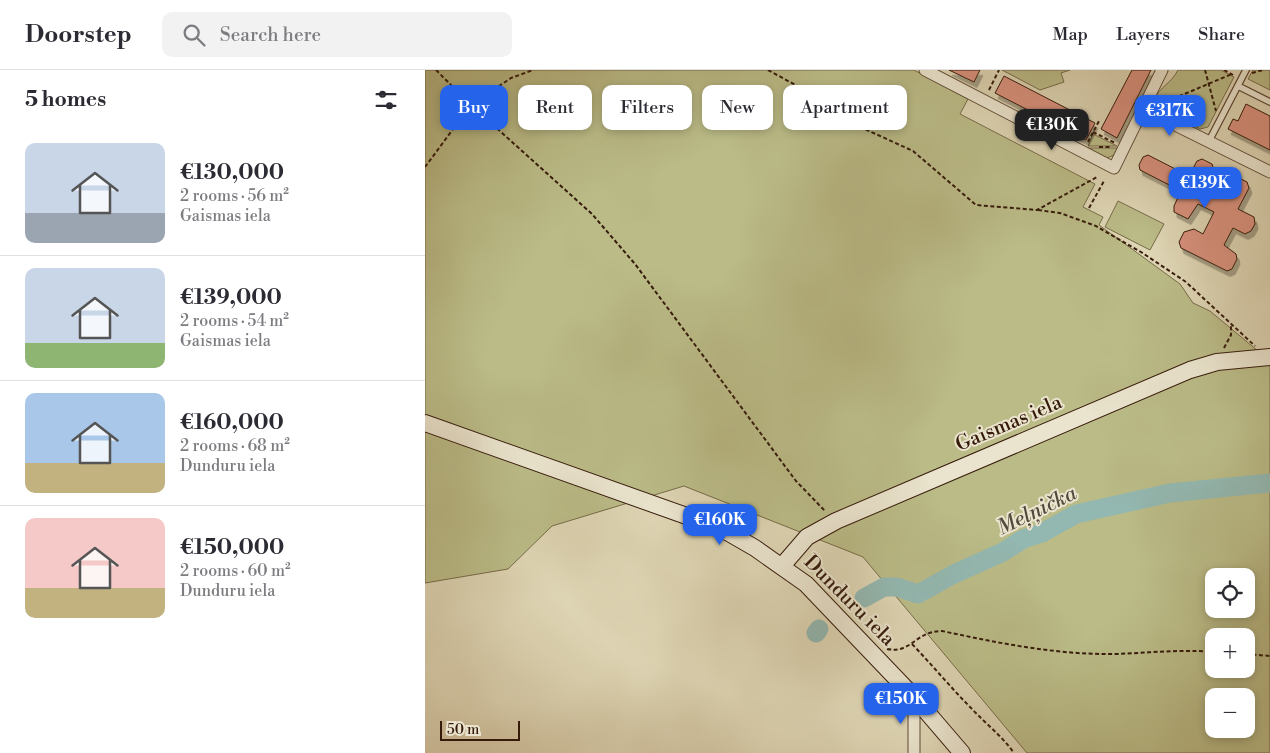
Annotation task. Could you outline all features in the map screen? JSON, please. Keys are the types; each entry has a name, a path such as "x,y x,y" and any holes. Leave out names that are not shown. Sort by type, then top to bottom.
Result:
{"street":[{"path":"925,70 944,74 984,101 1084,150 1114,168 1124,147 1147,110 1162,70"},
{"path":"1147,110 1270,172"},
{"name":"Gaismas iela","path":"782,566 807,537 836,521 1190,370 1217,362 1269,357"},
{"name":"Dunduru iela","path":"425,424 695,519 729,533 782,566 806,584 914,697 962,753"},
{"path":"914,697 914,753"}],"lane":[{"path":"1209,142 1246,70"},
{"path":"1238,86 1270,102"}],"path":[{"path":"436,70 451,85"},
{"path":"501,85 511,78 533,70"},
{"path":"768,70 810,93 831,118 856,125 913,151 976,205 1037,210 1060,214 1096,226 1133,247 1186,282 1231,325 1269,357"},
{"path":"984,101 999,70"},
{"path":"1205,70 1219,123"},
{"path":"1224,70 1242,79"},
{"path":"1147,110 1232,74"},
{"path":"1084,150 1100,119"},
{"path":"425,167 452,130"},
{"path":"499,130 592,214 635,264 796,481 836,521"},
{"path":"1093,132 1124,147"},
{"path":"1084,150 1124,147"},
{"path":"1037,210 1097,177"},
{"path":"1089,208 1104,180"},
{"path":"1217,362 1231,335 1231,325"},
{"path":"887,649 896,651 912,644 922,634 930,631 942,631 1029,649 1115,654 1187,649 1205,651"},
{"path":"912,644 973,710 1002,737 1014,753"},
{"path":"1255,655 1270,656"}],"green space":[{"path":"425,70 914,70 968,99 960,114 1095,184 1083,207 1103,217 1099,225 1180,284 1193,303 1210,311 1264,356 1270,364 1270,753 1027,753 863,557 684,486 552,526 508,569 425,583"},
{"path":"1002,70 1070,70 1061,73 1064,82 1040,90"},
{"path":"1178,70 1221,70 1234,77 1208,127 1200,129 1155,106 1154,100 1156,95"},
{"path":"1253,70 1270,70 1270,90 1248,79"},
{"path":"1093,134 1117,146 1088,146"},
{"path":"1088,148 1118,148 1114,155 1107,158"},
{"path":"1118,201 1164,224 1150,250 1105,227"}],"building":[{"path":"949,70 980,70 974,82"},
{"path":"1132,70 1151,70 1117,138 1101,129"},
{"path":"1004,76 1095,123 1086,140 995,93"},
{"path":"1246,104 1270,116 1270,150 1228,129 1233,119 1238,121"},
{"path":"1148,155 1189,176 1197,161 1202,159 1212,164 1214,170 1207,182 1227,193 1234,180 1239,178 1247,182 1249,188 1238,209 1254,217 1255,224 1251,231 1245,234 1233,228 1224,245 1236,254 1237,259 1232,269 1227,271 1181,248 1179,242 1184,232 1194,229 1203,234 1214,212 1198,204 1188,219 1174,212 1174,206 1181,191 1140,170 1139,165 1143,157"}],"waterway":[{"name":"Meļņička","path":"864,598 884,587 897,587 918,594 954,574 1003,552 1023,539 1042,533 1076,514 1170,493 1270,483"},
{"name":"Meļņička","path":"816,633 819,629"}]}
